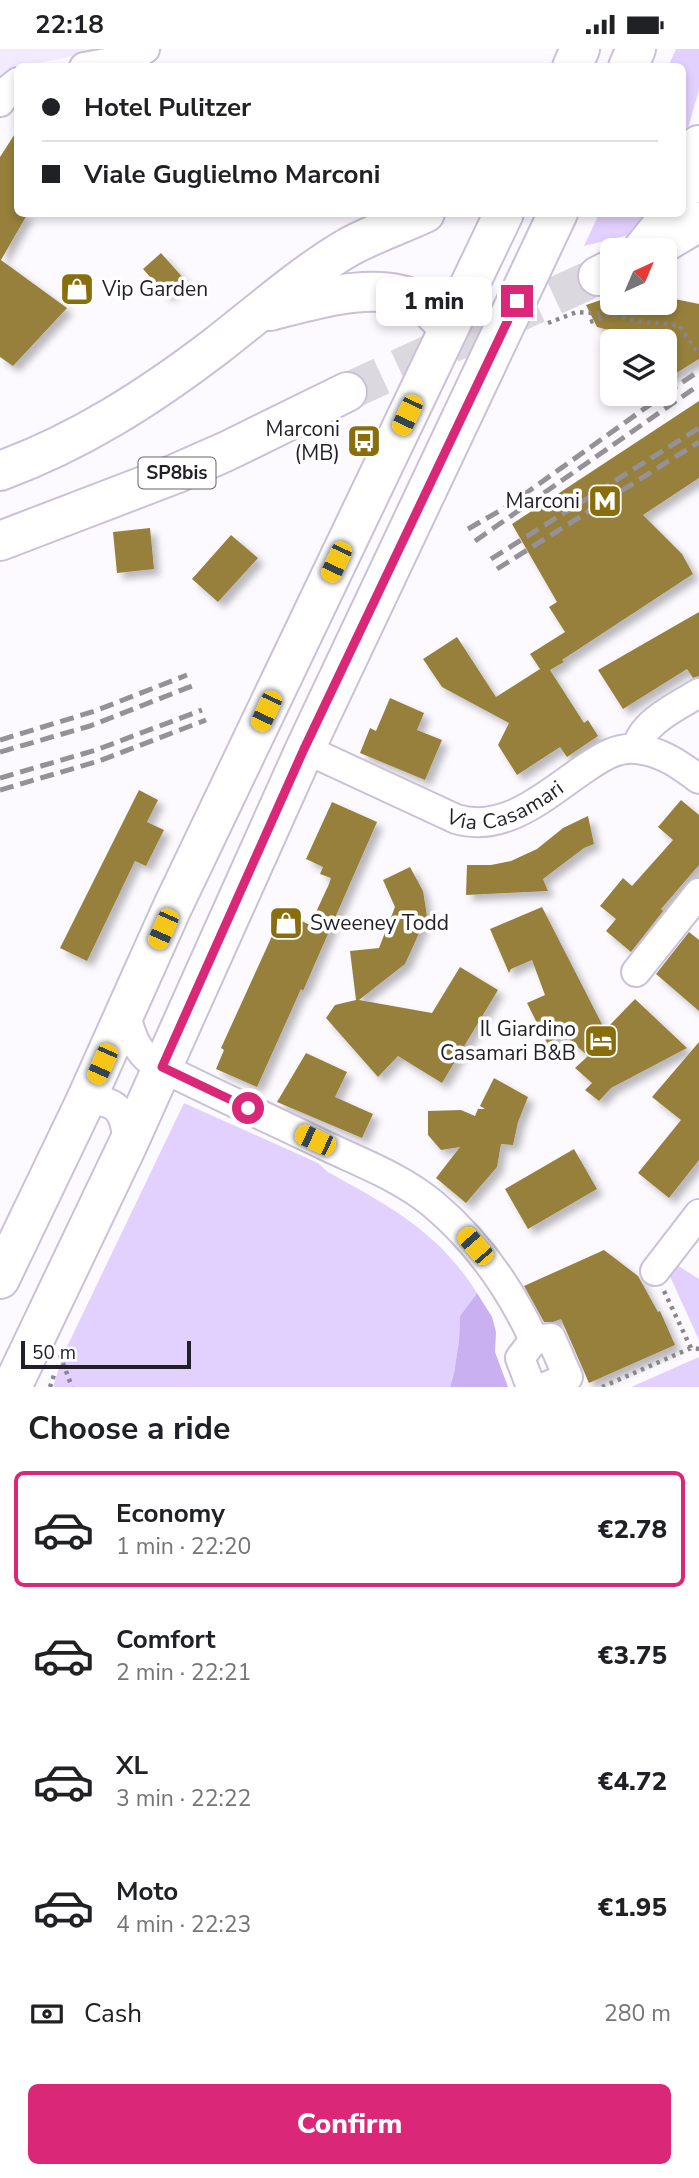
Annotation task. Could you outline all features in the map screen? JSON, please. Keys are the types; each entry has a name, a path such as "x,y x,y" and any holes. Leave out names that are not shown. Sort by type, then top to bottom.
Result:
{"main road":[{"path":"686,182 699,145"},
{"path":"0,471 60,447 115,417 155,391 316,268 347,248 416,217"},
{"path":"0,1279 502,217"},
{"path":"26,1387 48,1346 128,1144 304,749 556,217"},
{"path":"652,238 669,217"},
{"path":"672,238 699,222"},
{"path":"258,314 335,296 385,293 420,302 435,313 448,328"},
{"name":"SP8bis","path":"0,541 175,474 347,392"},
{"path":"12,1387 48,1346"}],"street":[{"path":"106,63 129,59 145,49"},
{"path":"0,102 14,85"},
{"path":"699,692 644,729 637,748 666,757 699,779"},
{"name":"Via Casamari","path":"304,749 456,819 477,824 511,817 611,752 637,748"},
{"path":"636,972 699,893"},
{"path":"125,1013 137,1047 145,1057 383,1173 432,1203 487,1261 522,1315 534,1340"},
{"path":"85,1102 105,1101 119,1111 126,1124 128,1144"},
{"path":"655,1271 699,1214"},
{"path":"531,1387 520,1358 534,1340 551,1338 568,1377 545,1387"}],"path":[{"path":"548,323 577,312 600,313"},
{"path":"590,322 608,315"},
{"path":"615,315 679,325 699,355"},
{"path":"668,1299 691,1348"},
{"path":"48,1346 72,1387"},
{"path":"602,1387 691,1348 699,1349"}],"shaded area":[{"path":"0,49 109,49 38,63 14,63 14,73 0,88"},
{"path":"676,49 699,49 699,90 686,136 686,63 670,63"},
{"path":"598,217 653,217 641,232 617,238 600,238 600,242 584,246"},
{"path":"184,1103 318,1163 328,1172 411,1222 446,1253 477,1293 460,1316 459,1341 450,1387 53,1387 63,1355"},
{"path":"674,1263 699,1279 699,1340 668,1272"},
{"path":"477,1293 492,1317 496,1332 495,1352 508,1387 450,1387 459,1341 460,1316"},
{"path":"699,1357 699,1387 631,1387"}],"building":[{"path":"14,135 14,217 26,217 1,260 67,308 13,366 0,357 0,157"},
{"path":"161,253 185,280 167,296 143,269"},
{"path":"677,299 699,304 699,359 677,373 677,329 597,327 586,305 600,300 600,315 677,315"},
{"path":"699,401 699,478 643,515 682,554 693,574 550,670 584,723 588,720 598,736 567,757 560,747 517,775 498,745 509,723 442,687 423,659 457,637 496,697 540,669 530,654 565,632 549,607 557,602 512,524"},
{"path":"150,528 154,569 117,573 113,532"},
{"path":"231,535 258,558 218,602 192,579"},
{"path":"699,612 699,676 693,678 687,669 623,709 598,670"},
{"path":"390,698 424,713 417,730 442,740 425,780 360,753 370,728 376,731"},
{"path":"139,790 158,800 147,822 164,830 146,866 135,861 87,961 60,948"},
{"path":"681,800 699,815 699,865 661,909 663,911 631,952 606,931 616,919 600,906 623,878 632,886 673,840 658,827"},
{"path":"332,802 377,822 303,991 301,989 257,1087 216,1069 224,1050 221,1048 283,912 310,925 329,884 331,878 320,874 323,867 306,859"},
{"path":"588,816 594,844 584,848 543,879 548,891 466,895 467,865 491,865 511,861 537,849 563,828"},
{"path":"410,867 423,891 427,916 405,964 359,1000 432,1013 460,967 498,990 442,1083 398,1056 378,1077 326,1018 335,1005 356,1000 350,951 379,948 395,907 383,880"},
{"path":"542,907 605,1030 635,999 687,1048 611,1088 599,1101 585,1090 592,1083 575,1068 588,1056 564,1035 547,1043 527,1003 545,995 532,960 511,969 509,973 490,929"},
{"path":"689,932 699,940 699,1011 656,974"},
{"path":"699,1042 699,1160 669,1198 638,1173 681,1120 652,1097"},
{"path":"306,1053 347,1072 335,1097 373,1114 362,1138 277,1102"},
{"path":"494,1078 528,1097 513,1145 501,1144 497,1167 466,1203 436,1178 460,1147 441,1150 428,1135 428,1111 461,1110 475,1116 478,1109 485,1109 480,1106"},
{"path":"574,1149 597,1189 528,1229 505,1189"},
{"path":"604,1250 638,1276 658,1312 660,1311 675,1345 589,1383 561,1319 544,1322 524,1286"}],"tunnel":[{"path":"347,392 598,276"}],"railway":[{"path":"677,386 699,371"},
{"path":"475,541 699,385"},
{"path":"468,529 508,506 648,406"},
{"path":"491,559 699,428"},
{"path":"497,569 699,442"},
{"path":"0,740 95,711 187,675"},
{"path":"0,752 90,726 192,686"},
{"path":"0,778 96,750 202,710"},
{"path":"0,790 99,761 206,720"}],"place":[{"name":"Vip Garden","path":"77,289"},
{"name":"Marconi (MB)","path":"364,441"},
{"name":"Marconi","path":"605,501"},
{"name":"Sweeney Todd","path":"286,923"},
{"name":"Il Giardino Casamari B&B","path":"601,1041"}],"route":[{"path":"248,1108 162,1067 304,749 517,301"}]}
